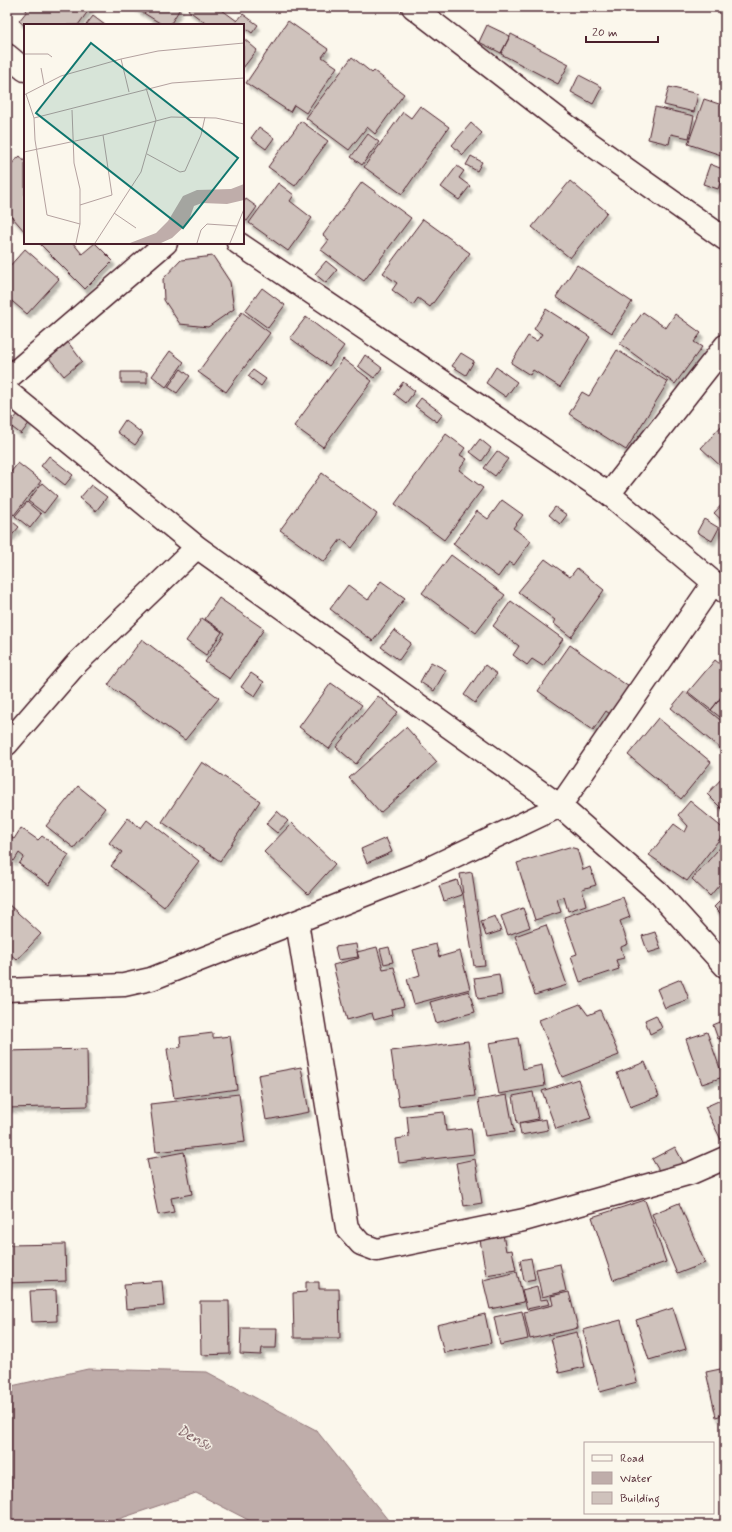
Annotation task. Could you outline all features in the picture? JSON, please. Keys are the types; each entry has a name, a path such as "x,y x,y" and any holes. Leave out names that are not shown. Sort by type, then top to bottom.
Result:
{"street":[{"path":"413,7 588,142 725,239"},
{"path":"7,55 24,69"},
{"path":"7,379 165,244"},
{"path":"7,990 124,985 151,978 298,922 415,875 560,806 719,587 609,494 239,244"},
{"path":"609,494 725,346"},
{"path":"7,391 197,547 560,806 658,892 725,966"},
{"path":"7,744 77,662 197,547"},
{"path":"298,922 347,1228 361,1244 377,1250 524,1220 691,1173 725,1158"}],"water":[{"name":"Densu","path":"88,1369 207,1372 316,1430 392,1525 258,1525 196,1493 101,1525 7,1525 7,1387"}],"building":[{"path":"23,7 91,7 79,24 24,25 19,21 27,11"},
{"path":"134,7 181,7 171,24 161,24"},
{"path":"190,7 218,7 237,21 243,14 258,25 252,33 244,27 244,24 207,24 188,10"},
{"path":"93,16 104,24 87,24"},
{"path":"288,21 328,49 322,57 337,67 306,113 294,105 290,112 246,83"},
{"path":"487,25 510,36 501,53 479,42"},
{"path":"511,34 569,64 558,84 501,54"},
{"path":"244,39 257,50 244,67"},
{"path":"352,57 372,73 374,71 404,94 375,134 367,127 349,150 306,118"},
{"path":"579,75 602,87 593,104 571,92"},
{"path":"725,78 725,97 722,96"},
{"path":"669,87 698,94 694,112 664,105"},
{"path":"704,99 725,106 725,142 721,155 688,144"},
{"path":"420,106 449,127 402,194 364,167 403,112 411,118"},
{"path":"655,107 694,116 689,138 671,134 669,144 648,139"},
{"path":"301,121 328,141 295,186 268,167"},
{"path":"471,123 482,133 463,155 452,145"},
{"path":"259,127 274,138 266,149 251,138"},
{"path":"368,134 379,142 362,165 351,157"},
{"path":"20,156 24,161 24,231 7,211 7,168"},
{"path":"471,156 482,162 477,171 466,165"},
{"path":"710,164 725,170 718,189 703,184"},
{"path":"457,166 464,171 459,178 470,186 459,200 441,187"},
{"path":"570,181 607,212 570,258 532,227"},
{"path":"362,182 411,218 364,281 321,250 329,240 323,235"},
{"path":"278,183 294,195 290,201 312,218 288,251 249,223"},
{"path":"246,199 257,207 247,221 244,220 244,202"},
{"path":"423,219 470,253 430,307 418,298 413,305 392,290 397,283 383,273"},
{"path":"40,244 74,244 82,254 94,244 96,244 113,261 85,289"},
{"path":"25,249 59,279 27,314 7,297 7,269"},
{"path":"213,256 230,282 234,309 208,327 180,324 164,300 163,279 181,260"},
{"path":"326,261 337,270 326,283 315,274"},
{"path":"577,265 632,302 612,333 556,297"},
{"path":"262,288 285,305 268,328 245,311"},
{"path":"546,309 590,337 560,387 533,370 530,375 511,363 528,336 537,341 542,334 534,329"},
{"path":"242,312 270,333 226,392 198,372"},
{"path":"643,312 666,328 675,314 701,333 694,342 702,347 675,384 620,344"},
{"path":"306,317 344,346 329,366 290,338"},
{"path":"67,341 82,361 64,376 48,357"},
{"path":"617,350 668,382 626,450 569,414 582,392 589,396"},
{"path":"170,351 184,362 166,387 152,376"},
{"path":"461,353 474,361 466,375 452,366"},
{"path":"365,355 382,368 374,378 358,366"},
{"path":"343,359 372,381 323,447 294,426"},
{"path":"496,367 517,382 506,397 486,383"},
{"path":"181,369 190,376 177,393 168,387"},
{"path":"253,370 266,379 261,386 248,376"},
{"path":"121,372 147,372 147,383 121,383"},
{"path":"403,382 415,391 406,403 394,394"},
{"path":"421,398 443,414 437,422 415,406"},
{"path":"19,413 30,422 21,434 9,425"},
{"path":"125,420 143,434 135,445 117,432"},
{"path":"725,422 725,470 701,448"},
{"path":"446,434 465,448 460,455 467,459 459,470 483,488 444,540 395,504"},
{"path":"480,439 491,448 482,461 470,452"},
{"path":"497,451 508,459 495,476 484,468"},
{"path":"49,456 73,475 65,485 41,466"},
{"path":"18,463 41,481 14,515 7,509 7,477"},
{"path":"322,473 377,514 352,548 341,539 324,562 280,530"},
{"path":"42,483 57,496 44,513 28,501"},
{"path":"91,485 107,497 96,511 80,498"},
{"path":"502,500 523,515 513,528 531,541 514,565 509,562 498,577 453,544 477,511 488,519"},
{"path":"725,501 725,523 714,513"},
{"path":"27,502 41,514 30,528 15,516"},
{"path":"555,507 567,515 560,524 549,515"},
{"path":"7,517 19,527 7,541"},
{"path":"704,519 719,528 712,541 697,532"},
{"path":"451,555 505,595 476,633 422,593"},
{"path":"545,559 570,577 577,568 604,590 571,637 553,623 555,620 518,592"},
{"path":"381,581 405,598 373,641 330,609 348,585 368,600"},
{"path":"219,598 264,629 230,679 205,662 225,633 205,619"},
{"path":"511,601 563,639 543,666 532,659 527,665 513,655 519,646 493,626"},
{"path":"202,618 222,632 206,655 186,641"},
{"path":"394,630 411,643 399,660 381,647"},
{"path":"142,639 219,698 185,740 108,685"},
{"path":"570,645 629,687 610,714 606,711 593,730 538,691"},
{"path":"715,660 725,668 725,692 711,710 688,692"},
{"path":"431,662 446,670 434,691 420,682"},
{"path":"485,665 497,674 475,703 464,695"},
{"path":"251,673 264,682 255,696 241,687"},
{"path":"331,683 362,705 329,749 299,727"},
{"path":"685,691 725,724 725,743 721,749 671,708"},
{"path":"725,693 725,721 711,710"},
{"path":"378,696 398,712 356,764 336,747"},
{"path":"658,718 711,762 681,799 628,755"},
{"path":"406,727 437,762 380,813 349,778"},
{"path":"202,762 260,801 220,861 162,822"},
{"path":"724,776 725,777 725,812 707,794"},
{"path":"78,786 105,808 74,848 46,826"},
{"path":"690,801 725,830 725,832 687,881 649,855 674,824 685,832 688,826 678,815"},
{"path":"277,811 288,821 277,833 266,824"},
{"path":"128,818 141,828 147,820 199,861 164,907 111,866 122,852 109,843"},
{"path":"292,823 335,864 308,894 264,852"},
{"path":"21,828 38,840 42,836 69,855 49,885 19,864 24,857 19,853 14,861 7,856 7,834 14,839"},
{"path":"386,838 392,852 367,863 361,849"},
{"path":"725,842 725,878 710,896 692,879"},
{"path":"569,847 577,849 583,870 590,867 596,885 582,889 586,905 568,911 564,897 557,899 561,912 535,920 517,863"},
{"path":"472,872 485,965 474,966 460,874"},
{"path":"457,880 462,895 444,901 439,886"},
{"path":"725,896 725,918 714,907"},
{"path":"623,897 630,917 620,921 628,944 621,947 624,958 616,960 619,969 580,982 571,956 577,954 564,917"},
{"path":"7,903 41,934 17,960 7,951"},
{"path":"523,908 530,927 508,935 501,916"},
{"path":"495,916 501,931 486,936 481,921"},
{"path":"546,925 567,985 535,995 515,936"},
{"path":"655,932 661,949 648,953 642,936"},
{"path":"356,944 358,957 338,960 335,947"},
{"path":"436,944 439,957 460,951 470,989 414,1004 407,979 420,975 413,950"},
{"path":"377,947 383,969 394,967 404,1006 391,1009 392,1015 374,1020 372,1013 347,1020 333,965 359,958 357,952"},
{"path":"389,947 393,962 384,964 380,949"},
{"path":"499,974 502,995 478,999 474,978"},
{"path":"681,979 689,999 665,1008 657,989"},
{"path":"469,991 475,1012 436,1023 430,1002"},
{"path":"580,1004 588,1015 600,1010 619,1055 562,1077 539,1020"},
{"path":"656,1015 662,1028 650,1034 645,1020"},
{"path":"725,1020 725,1037 718,1039 713,1025"},
{"path":"707,1032 723,1077 702,1084 686,1039"},
{"path":"213,1033 213,1038 230,1036 237,1089 174,1098 167,1049 181,1047 180,1037"},
{"path":"518,1038 523,1069 542,1065 545,1086 499,1094 489,1043"},
{"path":"468,1041 475,1096 399,1106 391,1051"},
{"path":"87,1049 88,1106 7,1108 7,1051"},
{"path":"645,1062 659,1096 630,1107 617,1073"},
{"path":"301,1067 309,1112 266,1120 258,1075"},
{"path":"578,1079 591,1118 556,1129 542,1091"},
{"path":"533,1092 538,1119 517,1123 513,1096"},
{"path":"239,1094 245,1142 156,1152 150,1104"},
{"path":"507,1095 514,1132 485,1136 478,1100"},
{"path":"725,1098 725,1148 705,1107"},
{"path":"444,1112 446,1131 471,1128 474,1154 399,1163 396,1139 409,1137 407,1116"},
{"path":"546,1119 548,1130 521,1135 519,1124"},
{"path":"675,1147 685,1166 663,1177 652,1159"},
{"path":"184,1152 192,1194 171,1198 174,1212 158,1215 147,1159"},
{"path":"475,1159 482,1203 464,1206 456,1163"},
{"path":"645,1200 666,1262 613,1280 592,1217"},
{"path":"679,1203 705,1263 677,1274 652,1214"},
{"path":"502,1229 506,1251 512,1250 516,1270 486,1275 479,1234"},
{"path":"65,1244 66,1281 7,1283 7,1245"},
{"path":"531,1258 535,1279 524,1281 520,1260"},
{"path":"560,1264 566,1291 542,1297 536,1269"},
{"path":"517,1272 524,1302 490,1309 483,1280"},
{"path":"162,1281 164,1306 126,1309 124,1284"},
{"path":"306,1282 319,1282 319,1289 339,1289 340,1338 294,1338 293,1293 306,1292"},
{"path":"537,1286 540,1300 548,1299 550,1304 527,1309 522,1290"},
{"path":"56,1290 57,1321 32,1322 30,1291"},
{"path":"569,1292 578,1328 530,1339 524,1312 553,1305 551,1296"},
{"path":"200,1301 229,1301 230,1354 201,1355"},
{"path":"673,1308 686,1349 649,1360 636,1320"},
{"path":"522,1311 528,1339 500,1345 494,1317"},
{"path":"485,1314 491,1343 444,1353 437,1325"},
{"path":"621,1320 637,1382 600,1392 583,1330"},
{"path":"241,1328 277,1328 276,1348 262,1348 261,1355 240,1354"},
{"path":"577,1332 585,1367 559,1373 551,1338"},
{"path":"725,1368 725,1414 716,1417 706,1372"}]}
